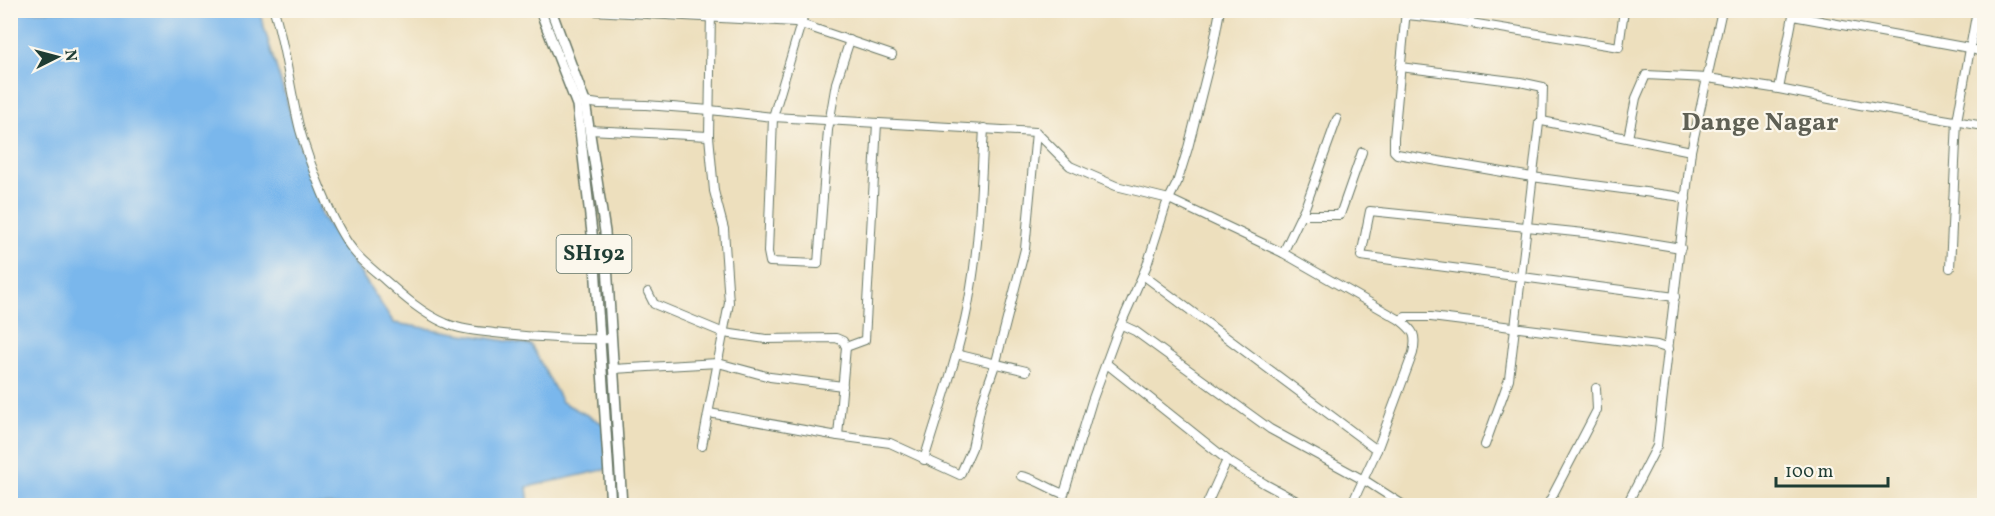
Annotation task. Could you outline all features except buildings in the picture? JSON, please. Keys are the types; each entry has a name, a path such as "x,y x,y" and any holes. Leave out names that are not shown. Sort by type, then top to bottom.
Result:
{"main road":[{"name":"SH192","path":"540,10 577,105 594,249 611,506"},
{"name":"SH192","path":"551,10 585,102 605,232 622,506"}],"street":[{"path":"274,10 300,130 322,190 352,250 364,263 406,299 446,324 471,330 569,340 611,339"},
{"path":"574,10 711,14 802,24 892,55"},
{"path":"805,10 773,117 768,252 771,262 818,264 829,120 836,83 850,40"},
{"path":"1021,476 1034,478 1048,488 1064,494 1092,401 1177,183 1212,53 1220,10"},
{"path":"1624,10 1619,47 1407,13 1400,67 1394,151 1397,154 1532,177 1686,199"},
{"path":"1626,506 1657,446 1691,150 1722,10"},
{"path":"1950,268 1957,121 1977,10"},
{"path":"1779,89 1793,13 1969,48 1984,53"},
{"path":"702,446 729,303 724,229 714,191 709,136 711,14"},
{"path":"1400,67 1541,86 1545,93 1532,177 1509,378 1485,445"},
{"path":"1628,138 1636,98 1646,75 1708,78 1984,126"},
{"path":"585,102 710,110 773,117 1036,132 1070,166 1116,186 1169,199 1283,253 1400,320 1413,333 1415,342 1377,450 1351,506"},
{"path":"1283,253 1302,215 1337,119"},
{"path":"1542,121 1691,150"},
{"path":"846,347 865,340 877,123"},
{"path":"924,460 956,354 971,289 976,253 984,128"},
{"path":"590,130 709,136"},
{"path":"708,412 838,436 890,443 960,475 972,448 981,405 996,362 1025,249 1036,132"},
{"path":"1302,215 1340,215 1362,153"},
{"path":"1675,297 1361,256 1370,211 1594,234 1681,248"},
{"path":"1143,275 1377,450"},
{"path":"648,292 654,304 724,333 766,339 836,338 843,341 846,347 838,436"},
{"path":"1400,320 1405,316 1431,317 1657,345 1669,349"},
{"path":"1122,325 1135,331 1270,429 1362,479 1405,506"},
{"path":"956,354 1026,371"},
{"path":"613,369 718,363 770,377 843,386"},
{"path":"1107,364 1227,460 1306,506"},
{"path":"1547,506 1597,410 1596,388"},
{"path":"1206,506 1227,460"}],"water":[{"path":"10,11 259,11 322,216 394,323 531,345 562,402 606,425 608,469 527,487 529,505 11,505"}],"district":[{"name":"Dange Nagar","path":"1760,123"}]}
